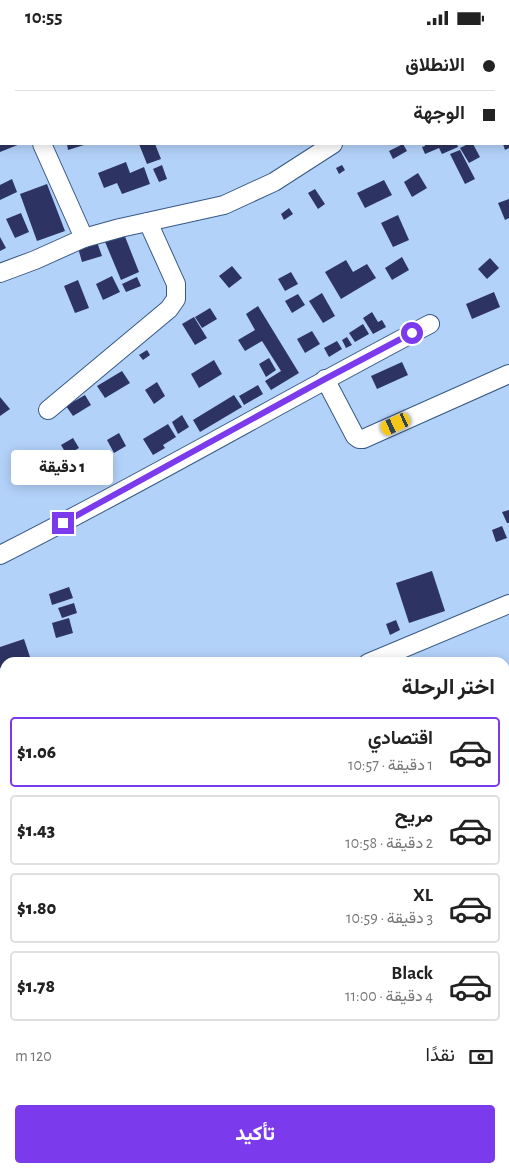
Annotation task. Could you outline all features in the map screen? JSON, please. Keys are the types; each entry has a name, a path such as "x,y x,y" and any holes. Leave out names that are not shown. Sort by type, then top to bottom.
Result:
{"street":[{"path":"42,145 84,238"},
{"path":"0,273 84,238 224,205 274,181 331,145"},
{"path":"48,410 169,309 176,299 176,284 148,223"},
{"path":"0,555 430,324"},
{"path":"325,379 355,436 363,439 509,374"},
{"path":"382,657 509,604"}],"building":[{"path":"0,145 18,145 0,152"},
{"path":"67,145 84,145 68,150"},
{"path":"139,145 155,145 161,159 147,164"},
{"path":"404,145 407,151 393,159 389,151"},
{"path":"457,145 458,147 442,154 439,148 425,154 422,147"},
{"path":"466,145 474,145 480,157 469,163 460,148"},
{"path":"503,145 509,145 509,148 505,150"},
{"path":"460,150 475,179 465,184 450,154"},
{"path":"126,162 130,173 144,167 150,184 122,194 117,183 104,188 98,173"},
{"path":"162,165 167,179 159,182 153,169"},
{"path":"342,165 345,170 339,174 336,168"},
{"path":"418,173 427,188 412,197 404,182"},
{"path":"12,179 17,192 0,200 0,185"},
{"path":"384,180 392,195 365,208 357,193"},
{"path":"47,184 65,231 37,241 20,194"},
{"path":"315,189 325,204 318,209 308,193"},
{"path":"509,199 509,218 505,220 498,203"},
{"path":"289,208 293,214 284,220 281,214"},
{"path":"21,213 29,232 15,238 6,219"},
{"path":"398,215 409,240 393,247 381,223"},
{"path":"122,229 139,272 121,280 103,237"},
{"path":"0,237 6,248 0,251"},
{"path":"97,242 102,256 82,262 78,248"},
{"path":"402,257 409,270 392,280 385,268"},
{"path":"490,258 499,268 487,279 478,269"},
{"path":"346,260 353,272 367,264 376,278 341,299 325,272"},
{"path":"232,266 242,278 229,288 219,276"},
{"path":"291,272 298,284 285,291 278,279"},
{"path":"112,276 120,292 103,300 96,284"},
{"path":"137,277 141,286 126,292 122,284"},
{"path":"78,280 89,308 75,313 64,286"},
{"path":"494,292 500,307 472,319 466,304"},
{"path":"322,293 335,316 323,323 309,301"},
{"path":"298,294 305,305 292,313 285,301"},
{"path":"258,306 299,373 271,390 265,381 281,371 262,341 245,351 238,340 255,330 246,314"},
{"path":"210,308 217,319 202,328 195,317"},
{"path":"372,312 378,322 382,320 386,327 373,334 363,318"},
{"path":"194,317 207,338 195,345 182,324"},
{"path":"363,324 369,334 355,342 349,333"},
{"path":"312,331 320,344 305,353 297,339"},
{"path":"347,337 352,345 346,348 342,340"},
{"path":"337,341 342,349 329,357 324,348"},
{"path":"147,350 150,355 143,360 139,355"},
{"path":"269,358 276,370 266,377 259,364"},
{"path":"214,360 222,374 199,388 191,374"},
{"path":"402,362 408,375 377,389 371,376"},
{"path":"122,371 130,383 105,398 97,386"},
{"path":"157,382 165,396 154,404 145,390"},
{"path":"258,385 263,394 244,405 239,396"},
{"path":"85,395 91,405 73,416 66,406"},
{"path":"234,395 242,407 200,432 193,420"},
{"path":"0,397 10,409 0,416"},
{"path":"182,415 189,427 178,434 172,422"},
{"path":"168,424 176,437 163,445 165,448 153,455 143,439"},
{"path":"119,433 126,446 114,453 107,440"},
{"path":"73,438 79,448 67,455 61,445"},
{"path":"509,510 509,523 507,523 502,512"},
{"path":"502,526 507,538 496,542 492,530"},
{"path":"432,571 445,611 409,623 396,583"},
{"path":"69,587 73,598 52,605 49,594"},
{"path":"74,603 77,613 62,618 58,608"},
{"path":"69,618 73,633 56,638 52,623"},
{"path":"396,620 400,630 390,635 386,624"},
{"path":"24,639 30,657 0,657 0,647"}],"route":[{"path":"63,523 412,333"}]}
